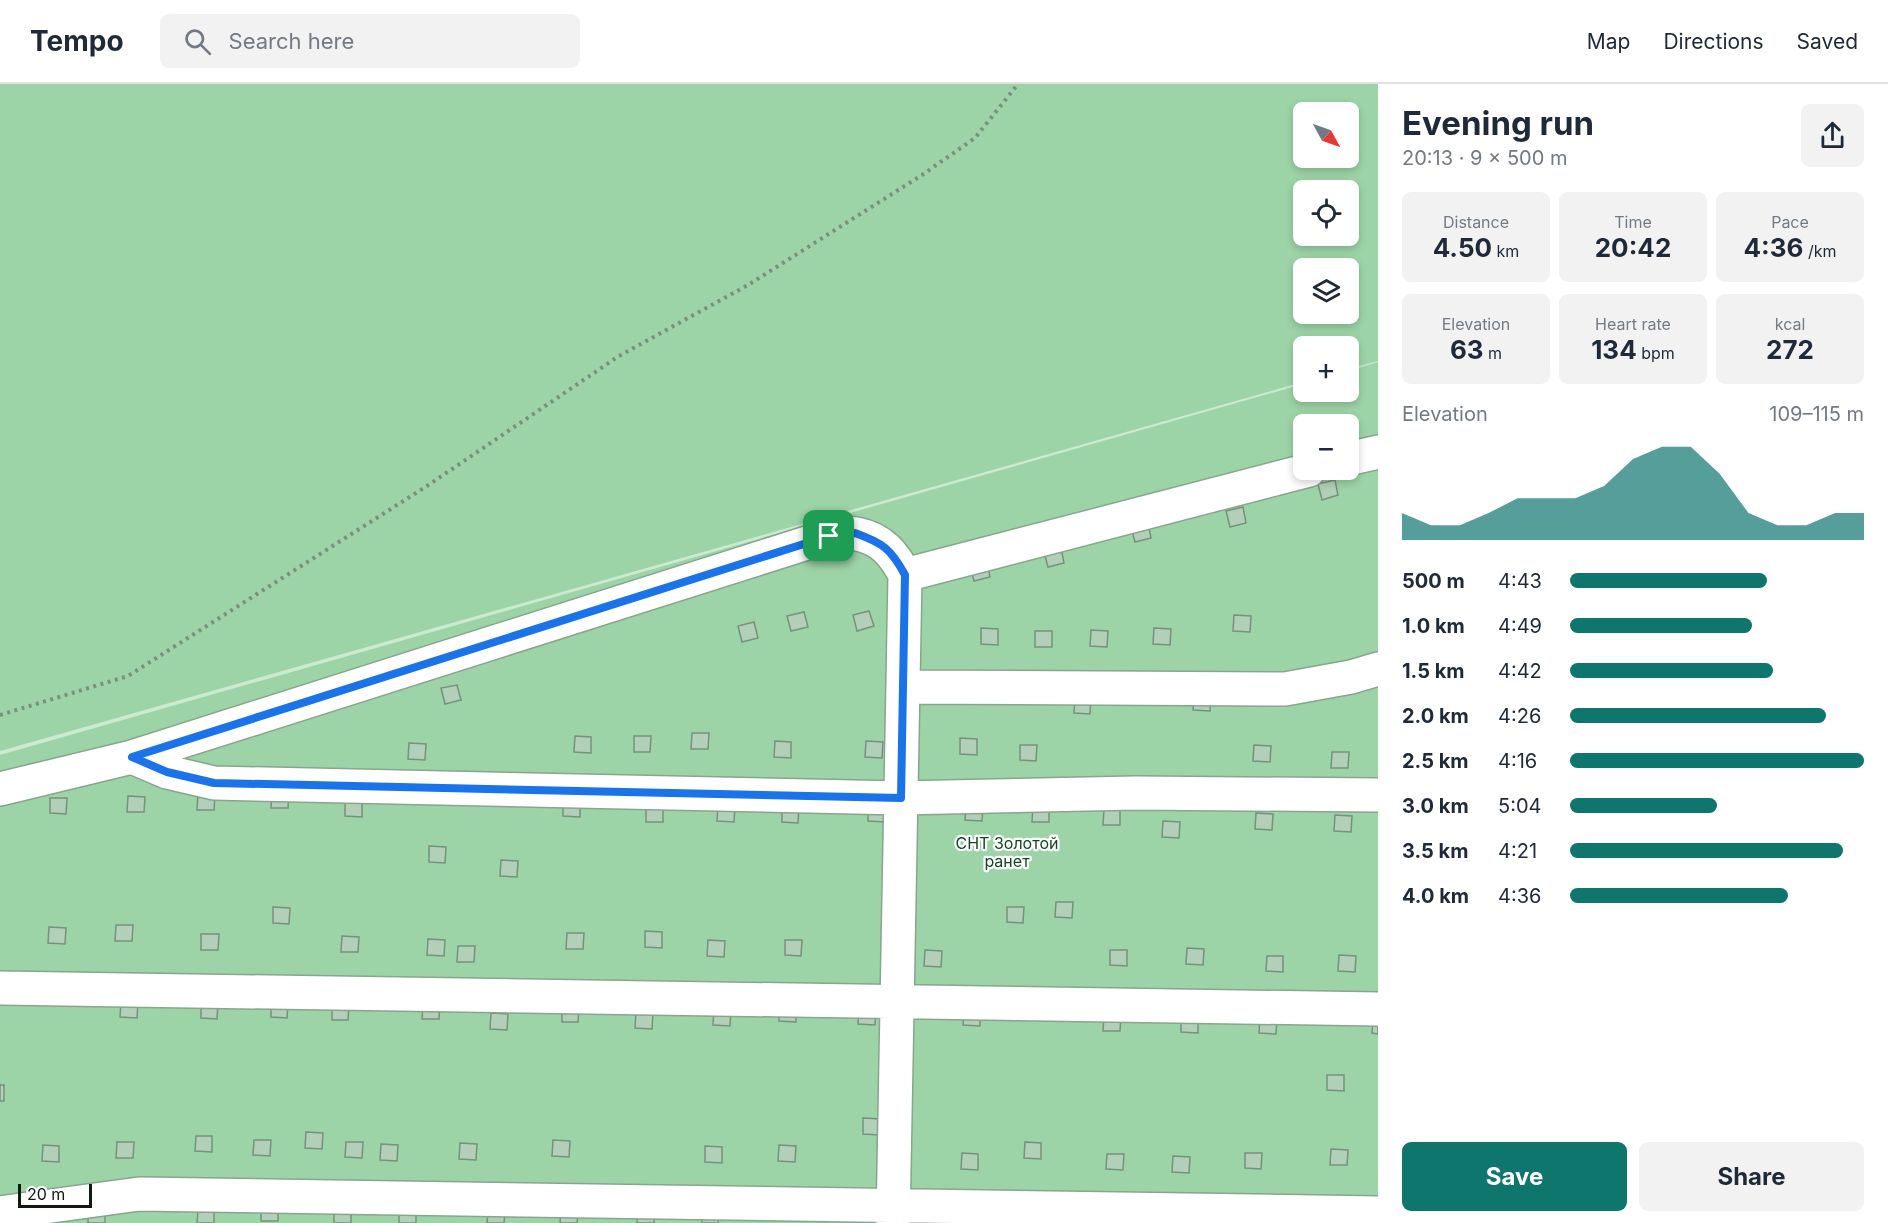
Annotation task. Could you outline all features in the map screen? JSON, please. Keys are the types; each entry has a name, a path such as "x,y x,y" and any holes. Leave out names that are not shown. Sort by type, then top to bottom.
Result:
{"street":[{"path":"1359,456 1378,452"},
{"path":"905,575 1293,474"},
{"path":"0,789 132,757 829,536 855,533 875,540 894,554 905,575 893,1215"},
{"path":"903,687 1285,689 1351,677 1378,669"},
{"path":"132,757 167,772 214,783 901,798 1135,794 1378,795"},
{"path":"0,988 1378,1009"},
{"path":"0,1213 139,1194 893,1215 1378,1213"}],"path":[{"path":"0,715 128,676 427,486 619,356 748,285 922,175 975,138 1018,84"}],"green space":[{"path":"0,84 1378,84 1378,361 1359,366 1359,336 1293,336 1293,385 0,751"},
{"name":"СНТ Золотой ранет","path":"1378,362 1378,1223 0,1223 0,755 1293,387 1293,402 1359,402 1359,368"}],"building":[{"path":"1335,480 1338,495 1322,500 1318,484"},
{"path":"1243,507 1246,523 1230,527 1226,511"},
{"path":"1148,523 1151,538 1135,542 1131,527"},
{"path":"1061,548 1064,563 1048,567 1044,552"},
{"path":"987,562 990,577 974,581 970,566"},
{"path":"869,611 874,626 857,631 853,615"},
{"path":"804,612 808,627 791,631 787,616"},
{"path":"1234,615 1251,616 1250,632 1233,631"},
{"path":"754,622 758,638 742,642 738,626"},
{"path":"981,628 998,629 998,645 981,644"},
{"path":"1154,628 1171,629 1170,645 1153,644"},
{"path":"1091,630 1108,631 1107,647 1090,646"},
{"path":"1035,631 1052,631 1052,647 1035,647"},
{"path":"457,685 461,700 445,704 441,688"},
{"path":"1194,695 1211,695 1210,711 1193,710"},
{"path":"1075,698 1091,698 1090,714 1074,713"},
{"path":"692,733 709,733 708,749 691,749"},
{"path":"575,736 591,737 591,753 574,752"},
{"path":"634,736 651,736 650,752 634,752"},
{"path":"960,738 977,739 977,755 960,754"},
{"path":"775,741 791,742 791,758 774,757"},
{"path":"866,741 883,742 882,758 865,757"},
{"path":"409,743 426,744 425,760 408,759"},
{"path":"1020,745 1037,745 1036,761 1020,760"},
{"path":"1254,745 1271,746 1270,762 1253,761"},
{"path":"1332,752 1349,752 1348,768 1331,768"},
{"path":"272,792 289,792 288,808 271,808"},
{"path":"198,794 215,795 214,810 197,810"},
{"path":"128,796 145,797 144,812 127,812"},
{"path":"50,798 67,798 66,814 50,813"},
{"path":"345,800 362,801 362,817 345,816"},
{"path":"563,800 580,801 580,817 563,816"},
{"path":"868,805 885,806 885,822 868,821"},
{"path":"966,805 983,805 982,821 965,820"},
{"path":"646,806 663,806 663,822 646,822"},
{"path":"718,806 735,806 734,822 717,821"},
{"path":"782,806 799,807 798,823 782,822"},
{"path":"1033,806 1049,807 1049,822 1032,822"},
{"path":"1104,809 1120,809 1120,825 1103,825"},
{"path":"1256,813 1273,814 1272,830 1255,829"},
{"path":"1335,815 1352,816 1351,832 1334,831"},
{"path":"1163,821 1180,822 1179,838 1162,837"},
{"path":"429,846 446,847 445,863 429,862"},
{"path":"501,860 518,861 517,877 500,876"},
{"path":"1056,902 1073,902 1072,918 1055,917"},
{"path":"273,907 290,908 289,924 273,923"},
{"path":"1007,907 1024,907 1023,923 1007,922"},
{"path":"116,925 133,925 132,941 115,941"},
{"path":"49,927 66,928 65,944 48,943"},
{"path":"645,931 662,932 662,948 645,947"},
{"path":"567,933 584,933 583,949 566,949"},
{"path":"201,934 219,934 218,950 201,950"},
{"path":"342,936 359,937 358,952 341,952"},
{"path":"428,939 445,940 444,956 427,955"},
{"path":"708,940 725,941 724,957 707,956"},
{"path":"785,940 802,940 801,956 785,955"},
{"path":"458,946 475,946 474,962 457,962"},
{"path":"1187,948 1204,949 1203,965 1186,964"},
{"path":"925,950 942,951 941,967 924,966"},
{"path":"1110,950 1127,950 1127,966 1110,965"},
{"path":"1339,955 1356,956 1355,972 1338,971"},
{"path":"1267,956 1283,956 1283,972 1266,971"},
{"path":"121,1001 138,1002 137,1018 120,1017"},
{"path":"271,1001 288,1002 287,1018 271,1017"},
{"path":"201,1002 218,1003 217,1019 201,1018"},
{"path":"423,1003 440,1004 439,1019 422,1019"},
{"path":"332,1004 349,1004 348,1020 332,1020"},
{"path":"779,1005 796,1006 796,1022 779,1021"},
{"path":"562,1006 579,1006 578,1022 562,1022"},
{"path":"714,1009 731,1010 730,1026 713,1025"},
{"path":"859,1009 876,1009 875,1025 858,1024"},
{"path":"964,1010 980,1010 980,1026 963,1025"},
{"path":"636,1012 653,1013 652,1029 635,1028"},
{"path":"491,1013 508,1014 507,1030 490,1029"},
{"path":"1104,1015 1121,1015 1120,1031 1103,1031"},
{"path":"1181,1016 1198,1017 1198,1033 1181,1032"},
{"path":"1260,1017 1277,1018 1276,1034 1259,1033"},
{"path":"1373,1018 1378,1018 1378,1034 1372,1033"},
{"path":"1327,1075 1344,1075 1344,1091 1327,1090"},
{"path":"0,1085 4,1085 4,1101 0,1101"},
{"path":"863,1118 880,1119 879,1135 863,1134"},
{"path":"306,1132 323,1133 322,1149 305,1148"},
{"path":"196,1136 212,1136 212,1152 195,1151"},
{"path":"254,1140 271,1140 270,1156 253,1155"},
{"path":"553,1140 570,1141 569,1157 552,1156"},
{"path":"117,1142 134,1142 133,1158 116,1158"},
{"path":"346,1142 363,1142 362,1158 345,1157"},
{"path":"1025,1142 1041,1143 1041,1159 1024,1158"},
{"path":"460,1143 477,1144 476,1160 459,1159"},
{"path":"381,1144 398,1145 397,1161 380,1160"},
{"path":"43,1145 59,1146 59,1162 42,1161"},
{"path":"779,1145 796,1146 795,1162 778,1161"},
{"path":"705,1146 722,1147 722,1163 705,1162"},
{"path":"1331,1149 1348,1150 1347,1165 1330,1165"},
{"path":"962,1153 978,1154 978,1170 961,1169"},
{"path":"1245,1153 1262,1153 1261,1169 1245,1168"},
{"path":"1107,1154 1124,1154 1123,1170 1106,1169"},
{"path":"1173,1156 1190,1157 1189,1173 1172,1172"},
{"path":"261,1205 278,1205 278,1221 261,1221"},
{"path":"198,1210 214,1210 214,1223 197,1223"},
{"path":"334,1210 351,1211 351,1223 334,1223"},
{"path":"561,1211 578,1211 577,1223 560,1223"},
{"path":"399,1212 416,1213 416,1223 399,1223"},
{"path":"488,1212 505,1213 504,1223 487,1223"},
{"path":"88,1214 105,1214 105,1223 88,1223"},
{"path":"702,1214 719,1214 718,1223 702,1223"},
{"path":"637,1215 654,1216 654,1223 637,1223"}],"route":[{"path":"855,533 875,540 894,554 905,575 901,798 214,783 167,772 132,757 674,585 829,536 855,533"}]}
